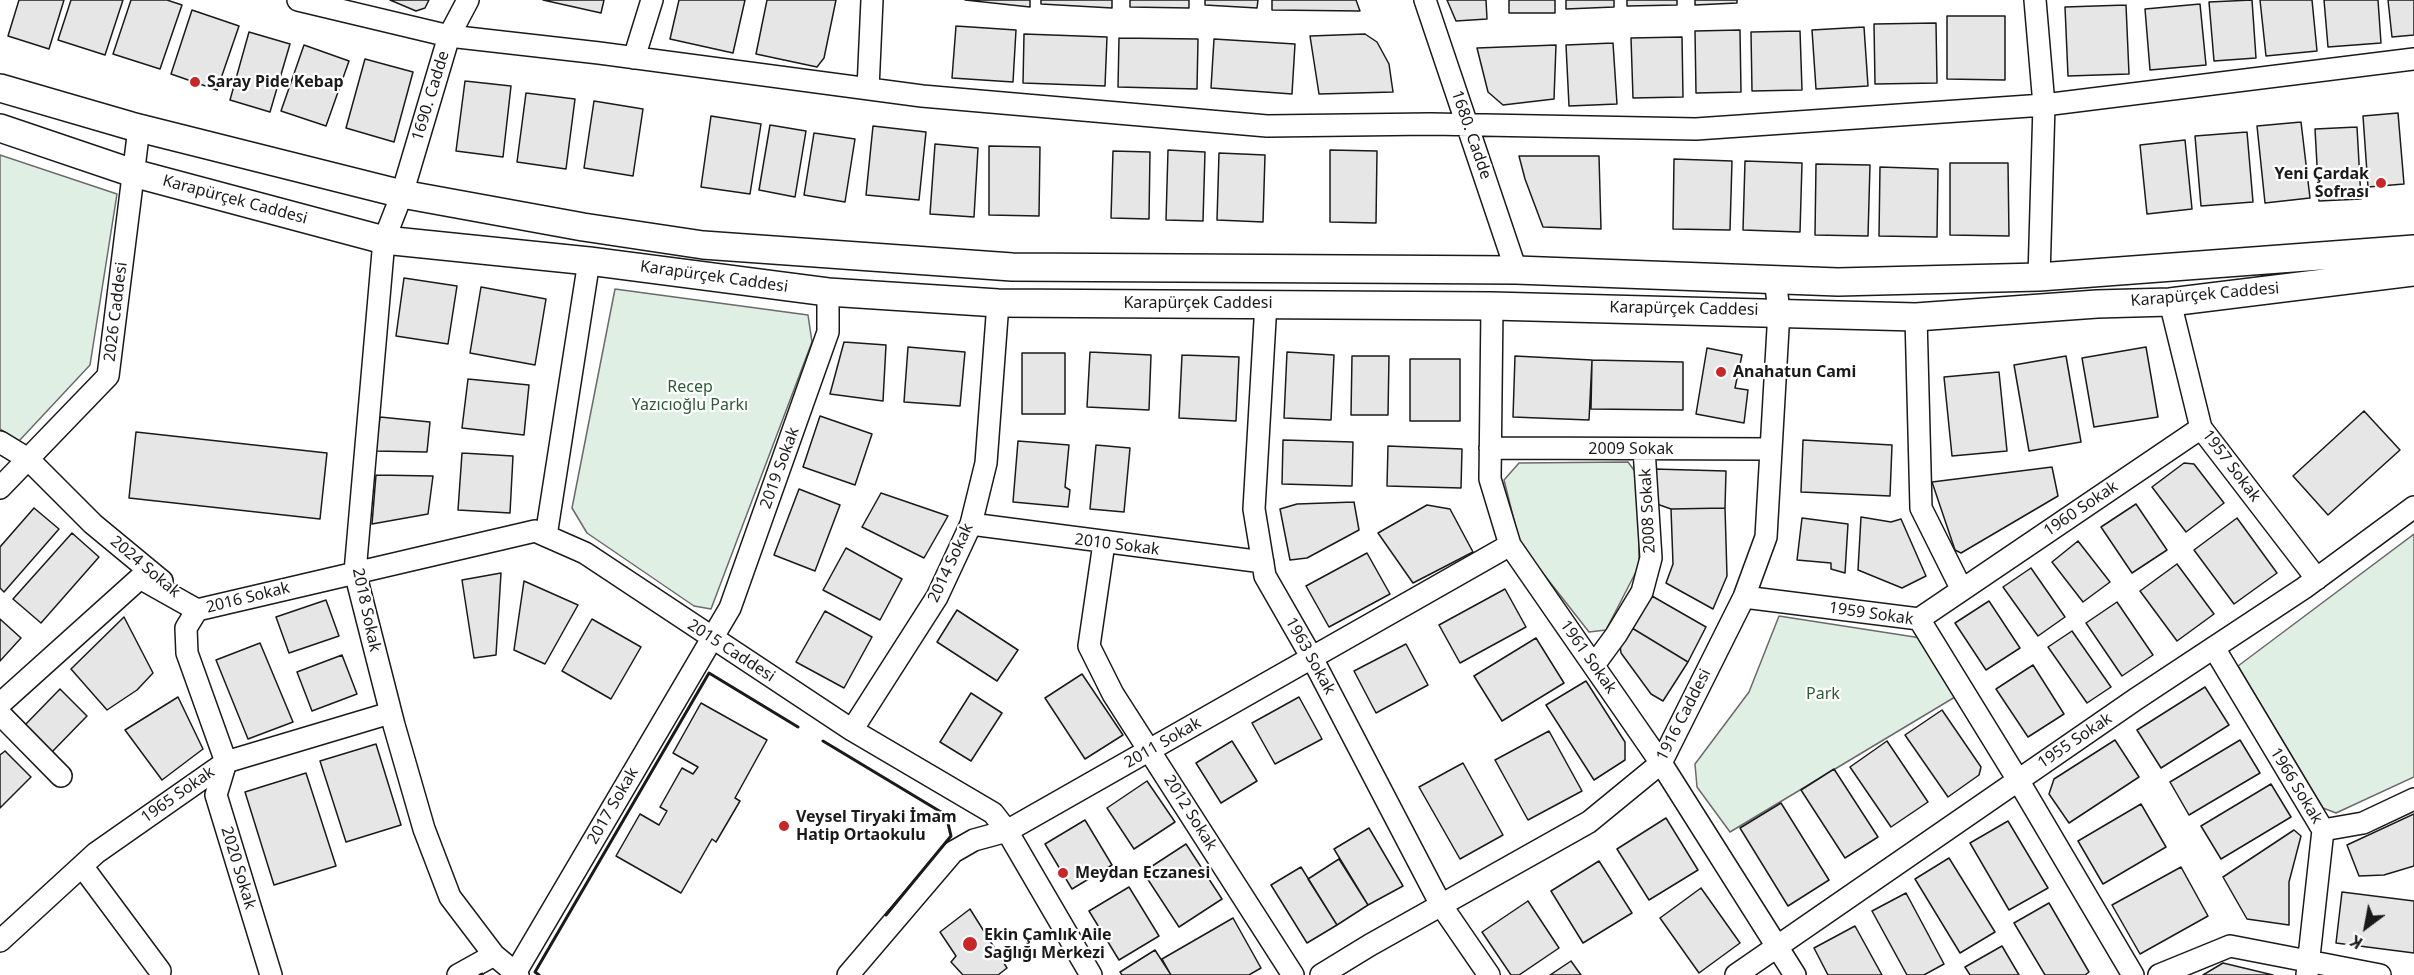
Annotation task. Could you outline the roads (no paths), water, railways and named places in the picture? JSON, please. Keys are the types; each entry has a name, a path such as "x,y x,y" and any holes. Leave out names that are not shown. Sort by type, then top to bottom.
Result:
{"main road":[{"name":"Karapürçek Caddesi","path":"0,88 139,128 402,194 583,227 703,246 1012,267 1516,270 1838,282 2039,277 2414,249"},
{"name":"Karapürçek Caddesi","path":"0,128 133,173 384,240 589,261 828,292 998,303 1492,306 1779,311 1916,317 2097,304 2170,302 2414,272"},
{"path":"2350,254 2414,232"},
{"path":"2261,291 2377,292 2414,289"}],"street":[{"path":"298,0 449,36 922,96 1267,126 1467,124 1696,129 2044,105 2414,59"},
{"name":"1690. Cadde","path":"384,240 402,194 449,36 468,0"},
{"path":"634,58 652,0"},
{"path":"868,89 872,0"},
{"name":"1680. Cadde","path":"1425,0 1516,270"},
{"path":"2035,0 2044,105 2039,277"},
{"name":"2026 Caddesi","path":"0,488 108,376 139,128"},
{"name":"2018 Sokak","path":"384,240 355,572 390,712 424,829 450,897 494,955 516,974"},
{"path":"546,536 589,261"},
{"name":"1916 Caddesi","path":"1321,975 1589,822 1661,763 1744,597 1766,537 1779,311 1775,279"},
{"name":"2019 Sokak","path":"711,639 730,608 828,332 828,292"},
{"name":"1957 Sokak","path":"2170,302 2201,428 2317,579"},
{"name":"2014 Sokak","path":"852,730 937,597 971,524 986,463 998,303"},
{"name":"1963 Sokak","path":"1266,303 1254,509 1265,576 1312,658 1441,905 1489,975"},
{"name":"1961 Sokak","path":"1492,306 1490,479 1510,545 1661,763 1795,975"},
{"path":"1916,317 1921,508 1962,590"},
{"name":"1960 Sokak","path":"1919,619 2201,428"},
{"name":"2024 Sokak","path":"0,442 28,459 93,524 197,610"},
{"name":"2009 Sokak","path":"1490,448 1771,449"},
{"name":"2008 Sokak","path":"1594,665 1616,635 1642,592 1651,558 1644,449"},
{"name":"1955 Sokak","path":"1736,975 2018,780 2317,579 2414,507"},
{"name":"2010 Sokak","path":"971,524 1263,562"},
{"name":"2016 Sokak","path":"0,704 140,578 197,610 535,531 546,536"},
{"name":"2015 Caddesi","path":"546,536 585,554 852,730 993,813 1008,831 1091,975"},
{"name":"2012 Sokak","path":"1104,543 1089,646 1113,694 1293,975"},
{"name":"2011 Sokak","path":"848,975 953,852 974,840 1008,831 1510,545"},
{"name":"1959 Sokak","path":"1744,597 1919,619 2018,780 2133,975"},
{"path":"197,610 186,628 188,653 226,762"},
{"name":"2017 Sokak","path":"516,974 711,639"},
{"name":"1966 Sokak","path":"2214,648 2323,830 2308,968"},
{"name":"1965 Sokak","path":"0,940 96,853 226,762 390,712"},
{"path":"0,714 61,776"},
{"name":"2020 Sokak","path":"226,762 216,795 271,975"},
{"path":"2323,830 2363,822 2414,799"},
{"path":"82,866 160,971"},
{"path":"2159,975 2230,946 2308,968 2380,975"},
{"path":"458,975 494,955"}],"place":[{"name":"Saray Pide Kebap","path":"195,82"},
{"name":"Yeni Çardak Sofrası","path":"2381,183"},
{"name":"Anahatun Cami","path":"1721,372"},
{"name":"Veysel Tiryaki İmam Hatip Ortaokulu","path":"784,826"},
{"name":"Meydan Eczanesi","path":"1063,873"},
{"name":"Ekin Çamlık Aile Sağlığı Merkezi","path":"970,944"}],"park label":[{"name":"Recep Yazıcıoğlu Parkı","path":"690,396"},
{"name":"Park","path":"1823,694"}]}
